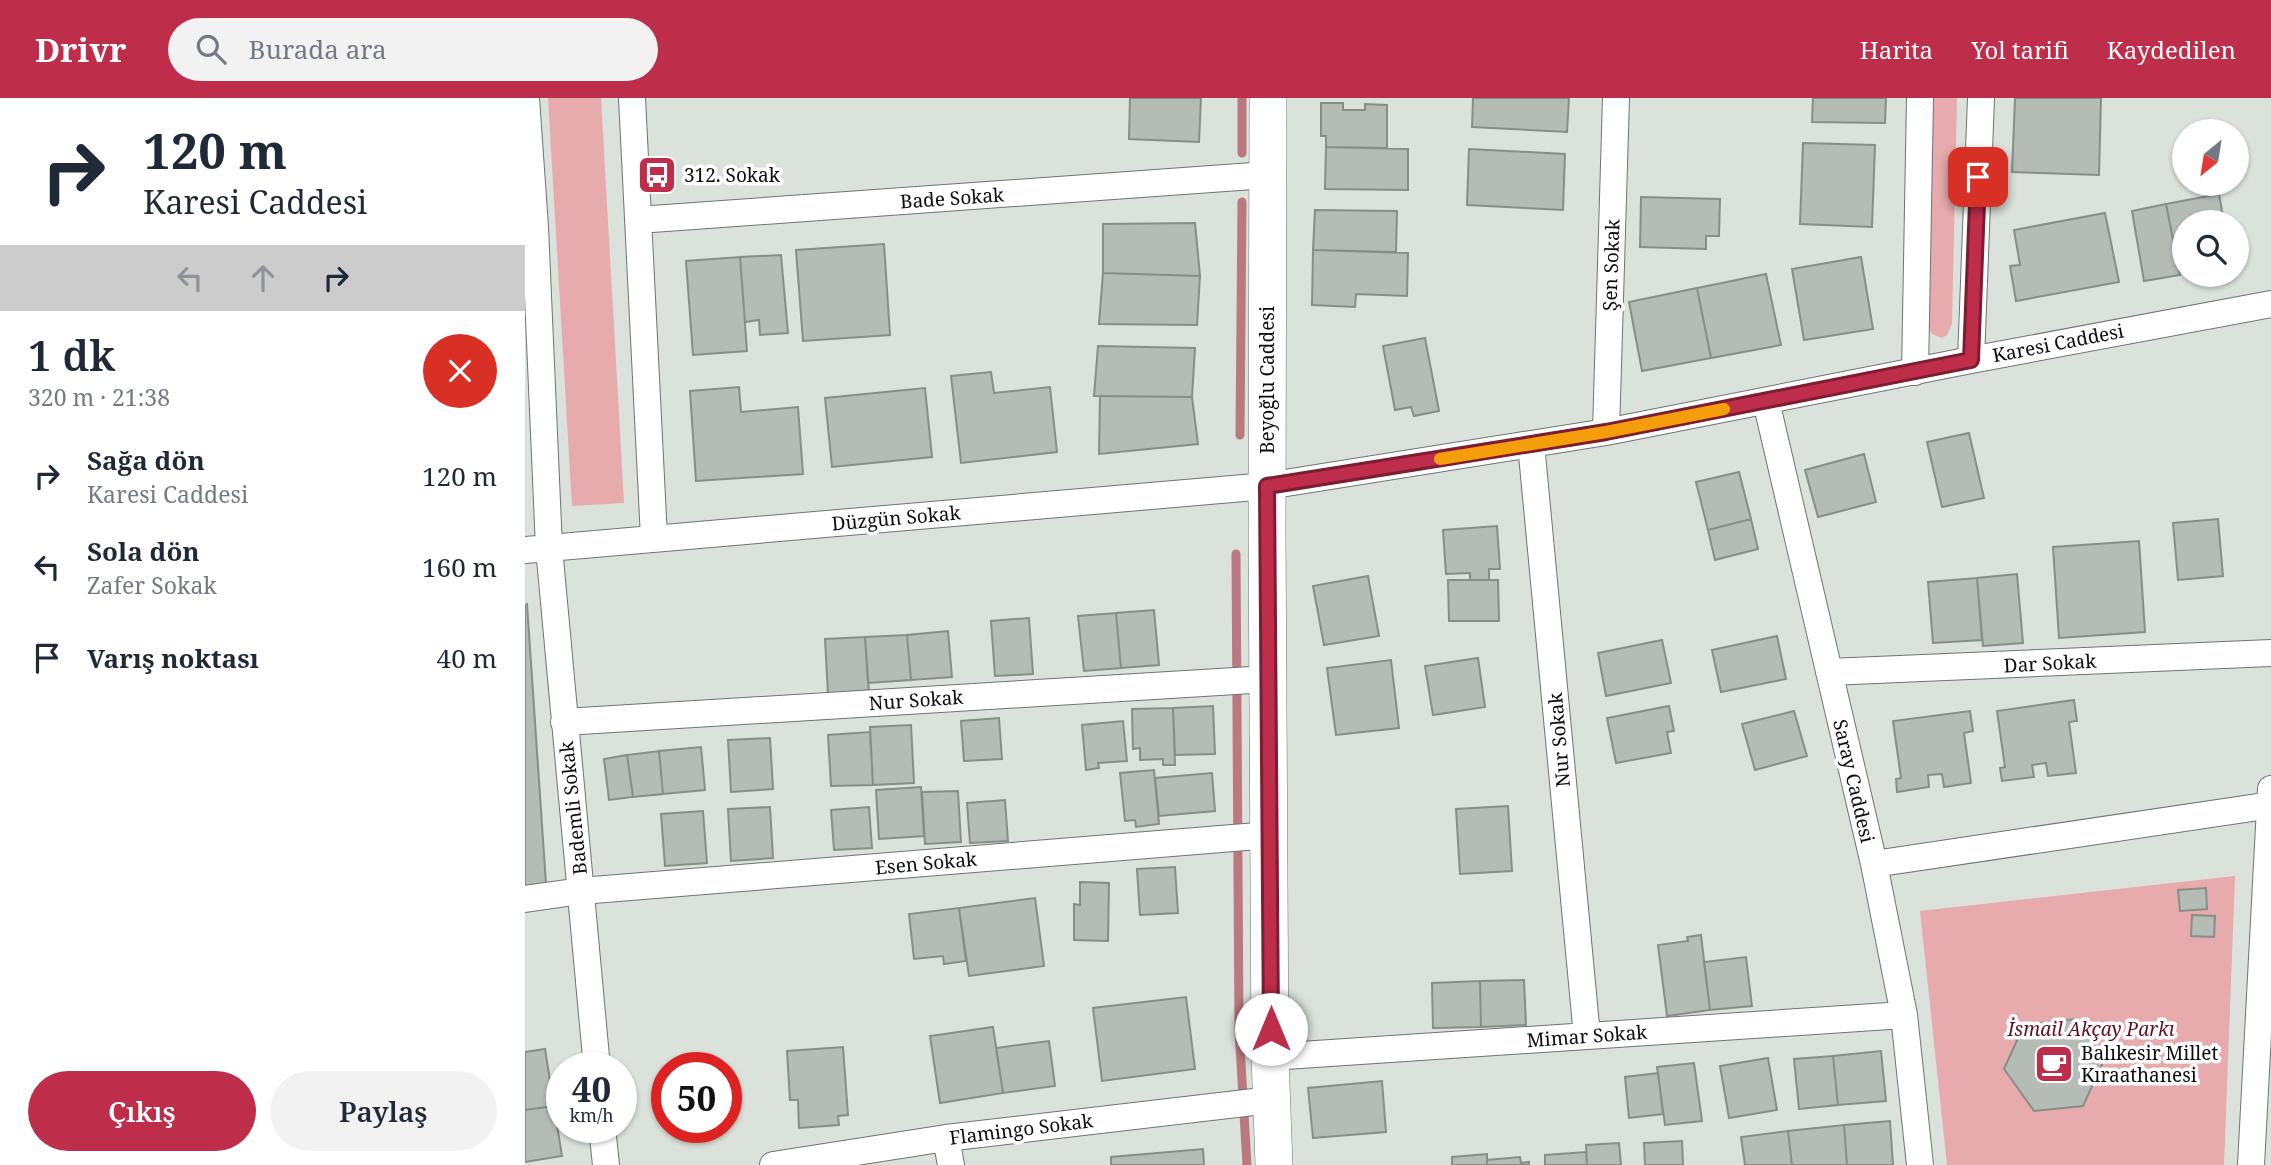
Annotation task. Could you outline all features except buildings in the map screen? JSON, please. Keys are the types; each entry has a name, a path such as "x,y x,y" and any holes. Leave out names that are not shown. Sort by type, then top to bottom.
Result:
{"main road":[{"name":"Beyoğlu Caddesi","path":"1268,98 1267,486 1260,679 1261,836 1271,1057 1264,1100 1275,1165"}],"street":[{"name":"Bademli Sokak","path":"526,98 535,228 537,549 564,722 596,1052"},
{"path":"632,98 654,538"},
{"name":"Şen Sokak","path":"1606,432 1616,98"},
{"path":"1915,372 1920,98"},
{"path":"1971,360 1981,98"},
{"name":"Bade Sokak","path":"638,220 1267,176"},
{"name":"Karesi Caddesi","path":"1267,486 1606,432 2271,304"},
{"name":"Saray Caddesi","path":"1766,401 1874,864 1904,1014 1920,1165"},
{"name":"Nur Sokak","path":"1531,444 1587,1036"},
{"name":"Düzgün Sokak","path":"537,549 1267,486"},
{"name":"Dar Sokak","path":"1829,672 2271,653"},
{"name":"Nur Sokak","path":"564,722 1260,679"},
{"path":"1874,864 2271,799 2263,1089 2251,1165"},
{"name":"Esen Sokak","path":"525,899 581,891 1261,836"},
{"name":"Mimar Sokak","path":"1271,1057 1904,1014"},
{"name":"Flamingo Sokak","path":"773,1165 946,1139 1264,1100"},
{"path":"946,1139 951,1165"},
{"path":"603,1143 605,1165"}],"green space":[{"path":"548,98 601,98 624,503 572,506"},
{"path":"1932,98 1957,98 1952,324 1947,335 1942,338 1932,334 1927,325"},
{"name":"İsmail Akçay Parkı","path":"2235,876 2224,1165 1947,1165 1920,911"}],"waterway":[{"path":"1242,98 1242,153"},
{"path":"1240,435 1242,202"},
{"path":"1236,554 1239,1029 1247,1165"}],"slow traffic":[{"path":"1440,459 1606,432 1724,409"}],"place":[{"name":"312. Sokak","path":"657,175"},
{"name":"Balıkesir Millet Kıraathanesi","path":"2054,1064"}],"route":[{"path":"1271,1029 1267,486 1606,432 1971,360 1978,177"}]}
